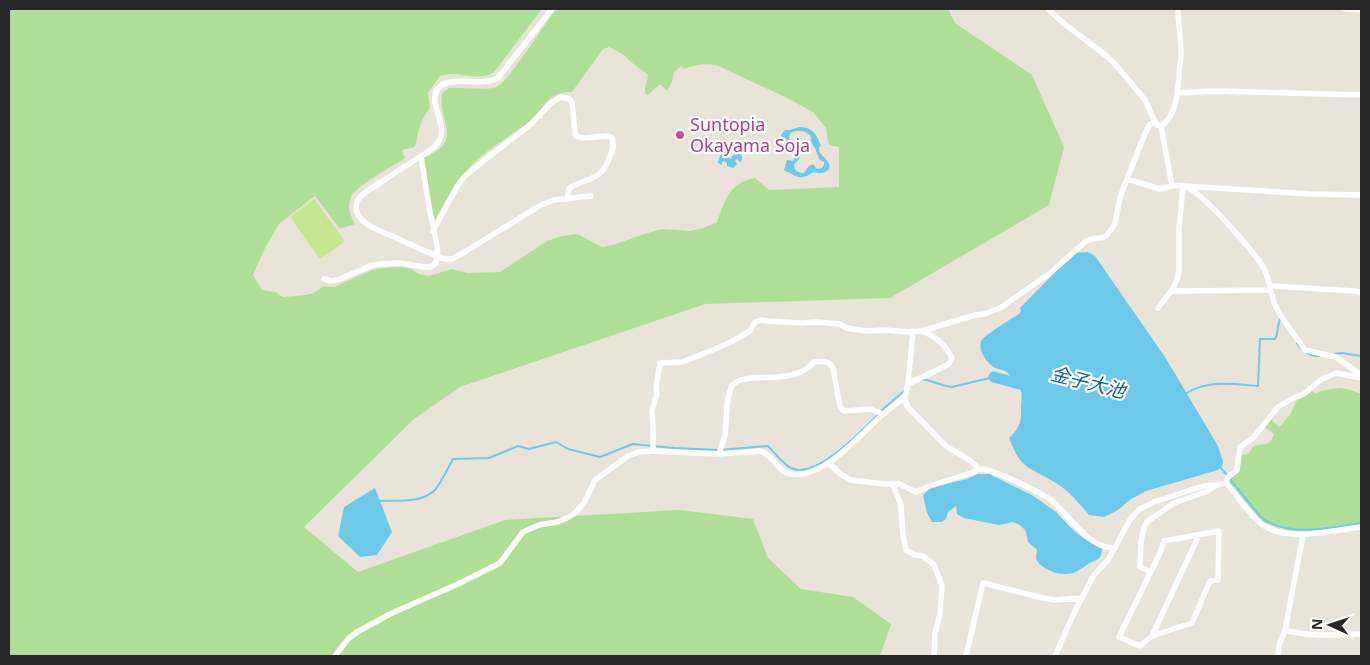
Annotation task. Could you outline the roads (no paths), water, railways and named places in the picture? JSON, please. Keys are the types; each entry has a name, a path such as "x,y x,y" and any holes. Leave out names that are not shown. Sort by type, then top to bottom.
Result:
{"street":[{"path":"552,9 498,78 492,82 484,83 450,82 442,84 438,88 434,99 442,131 441,138 434,147 422,156 360,197 356,206 357,212 371,226 444,259 452,259 541,205 554,200 591,196"},
{"path":"1048,9 1115,64 1145,100 1155,122 1161,126"},
{"path":"1161,126 1170,118 1177,93 1181,53 1178,9"},
{"path":"1345,9 1361,10"},
{"path":"1177,93 1214,92 1361,96"},
{"path":"433,231 464,177 529,126 551,103 560,97 570,99 572,103 574,132 576,136 582,138 608,136 613,140 612,152 605,170 601,174 568,188 567,199"},
{"path":"653,451 652,410 657,395 656,386 660,363 682,362 731,342 750,331 755,322 761,320 801,323 817,322 840,324 846,328 867,331 922,331 1000,308 1049,274 1086,241 1102,238 1107,234 1115,224 1120,197 1144,136 1150,124 1155,122"},
{"path":"1161,126 1172,186"},
{"path":"324,279 331,281 340,279 379,264 400,263 431,267 435,264 438,256 437,245 426,190 422,156"},
{"path":"1126,179 1160,189 1183,186 1311,194 1361,195"},
{"path":"1183,186 1196,193 1210,206 1262,265 1271,288 1275,306 1305,350 1336,357 1361,376"},
{"path":"1158,308 1173,291 1179,271 1179,228 1183,186"},
{"path":"1173,291 1271,288 1355,291 1361,293"},
{"path":"913,331 905,397 907,406 951,450 973,461 979,469"},
{"path":"908,384 949,364 952,358 948,349 936,337 922,331"},
{"path":"720,454 725,435 729,394 737,380 753,377 782,377 805,371 814,362 826,361 833,368 840,407 844,411 870,409 880,413"},
{"path":"1226,483 1227,478 1237,470 1240,447 1253,438 1278,407 1304,394 1322,379 1333,374 1361,376"},
{"path":"335,656 348,639 357,632 392,613 500,563 522,532 557,522 575,513 584,503 594,480 628,456 639,452 653,451 720,454 761,451 767,453 780,468 789,474 803,474 829,463 880,413 905,397"},
{"path":"829,463 840,474 851,480 898,484 916,492 979,469 989,470 1050,499 1087,536 1108,548 1115,548"},
{"path":"1055,656 1075,611 1094,575 1108,560 1131,518 1140,509 1172,495 1203,486 1215,486 1226,483"},
{"path":"1226,483 1248,512 1266,527 1276,531 1304,535 1361,527"},
{"path":"893,485 901,505 906,550 922,556 934,565 942,586 940,614 934,633 934,656"},
{"path":"1151,572 1140,567 1140,542 1144,526 1148,520 1174,503 1208,491 1215,486"},
{"path":"1219,531 1218,580 1210,581 1192,623 1152,636 1140,646 1119,637 1151,572 1164,541 1219,531"},
{"path":"1152,636 1199,535"},
{"path":"1278,656 1304,535"},
{"path":"966,656 983,583 1056,600 1083,598"},
{"path":"1284,630 1320,634 1361,634"}],"water":[{"path":"804,127 813,132 821,146 819,147 820,152 830,165 828,170 822,173 814,172 802,177 784,170 787,160 793,161 796,152 794,147 782,141 781,135 785,130","holes":["796,131 803,131 810,135 819,159 824,162 822,168 817,169 813,164 804,173 795,169 794,165 800,155 800,145 790,140 789,136"]},
{"path":"732,150 728,157 731,159 732,156 740,152 742,158 740,162 737,159 735,161 737,164 733,168 727,166 725,161 722,162 722,165 718,163 722,154"},
{"path":"1088,252 1095,256 1165,357 1218,446 1223,462 1222,467 1218,470 1146,491 1104,517 1089,515 1065,490 1020,460 1009,438 1020,421 1021,391 1016,381 1005,371 989,363 980,347 983,338 1019,314 1020,308 1074,253"},
{"path":"978,474 989,474 1032,495 1056,512 1074,531 1102,548 1100,557 1075,572 1069,574 1058,573 1044,568 1038,562 1036,558 1037,550 1028,542 1024,529 1013,522 999,525 964,518 957,514 956,506 948,512 946,519 942,522 932,522 927,513 923,495 932,487 967,479"},
{"path":"375,488 392,532 377,555 360,557 338,536 344,507"}],"waterway":[{"path":"1185,394 1193,389 1211,384 1258,386 1260,339 1275,339 1281,318"},
{"path":"1297,343 1306,353 1319,356"},
{"path":"1334,354 1342,353 1361,356"},
{"path":"922,379 952,387 994,377"},
{"name":"金子大池","path":"994,377 1031,387"},
{"path":"881,411 904,391"},
{"path":"378,501 416,499 429,494 435,490 453,459 489,458 518,446 529,449 556,442 568,449 600,457 633,444 719,450 768,446 788,466 801,470 825,461 850,442 878,415"},
{"path":"1220,467 1227,475"},
{"path":"1230,479 1260,516 1270,523 1282,527 1309,530 1361,523"}],"place":[{"name":"Suntopia Okayama Soja","path":"680,135"}]}
